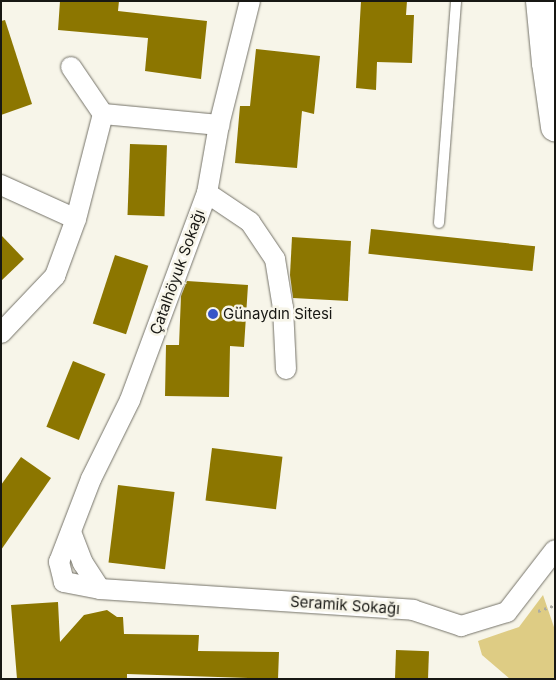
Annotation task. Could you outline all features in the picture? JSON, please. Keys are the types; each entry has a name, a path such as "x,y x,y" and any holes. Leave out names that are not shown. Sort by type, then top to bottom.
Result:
{"main road":[{"path":"540,1 551,62 555,127"}],"street":[{"path":"247,10 263,1"},
{"name":"Çatalhöyuk Sokağı","path":"71,532 91,478 130,400 207,193 219,125 247,10"},
{"path":"1,333 55,276 76,219 103,114 71,67"},
{"path":"103,114 219,125"},
{"path":"1,185 76,219"},
{"path":"207,193 250,222 275,259 283,308 286,369"},
{"name":"Seramik Sokağı","path":"71,532 59,562 64,582 100,589 413,610 461,626 508,612 555,550"}],"lane":[{"path":"439,223 456,1"}],"path":[{"path":"538,611 555,604"}],"shaded area":[{"path":"543,595 555,630 555,679 510,679 482,655 478,641 519,627"}],"building":[{"path":"60,1 119,1 118,11 207,21 201,79 145,71 148,38 58,30"},
{"path":"361,1 407,1 406,15 414,15 412,63 377,62 376,90 356,88"},
{"path":"5,20 32,104 1,115 1,21"},
{"path":"256,49 320,56 314,114 302,111 297,168 235,163 240,106 250,106"},
{"path":"130,144 167,145 164,216 128,215"},
{"path":"371,229 535,246 532,271 368,254"},
{"path":"1,235 24,259 1,281"},
{"path":"292,237 351,241 348,301 293,298 290,275"},
{"path":"115,255 148,266 126,334 93,323"},
{"path":"187,281 248,285 244,347 230,346 229,397 165,396 166,345 179,345 181,296"},
{"path":"73,361 105,374 79,440 46,427"},
{"path":"212,448 282,457 276,509 206,501"},
{"path":"21,457 51,478 1,550 1,485"},
{"path":"118,485 175,492 165,569 108,562"},
{"path":"58,602 60,642 84,615 107,610 117,617 123,617 124,634 199,635 198,651 279,652 278,679 127,674 127,679 17,679 11,605"},
{"path":"396,650 429,651 428,679 395,679"}],"place":[{"name":"Günaydın Sitesi","path":"213,314"}]}
